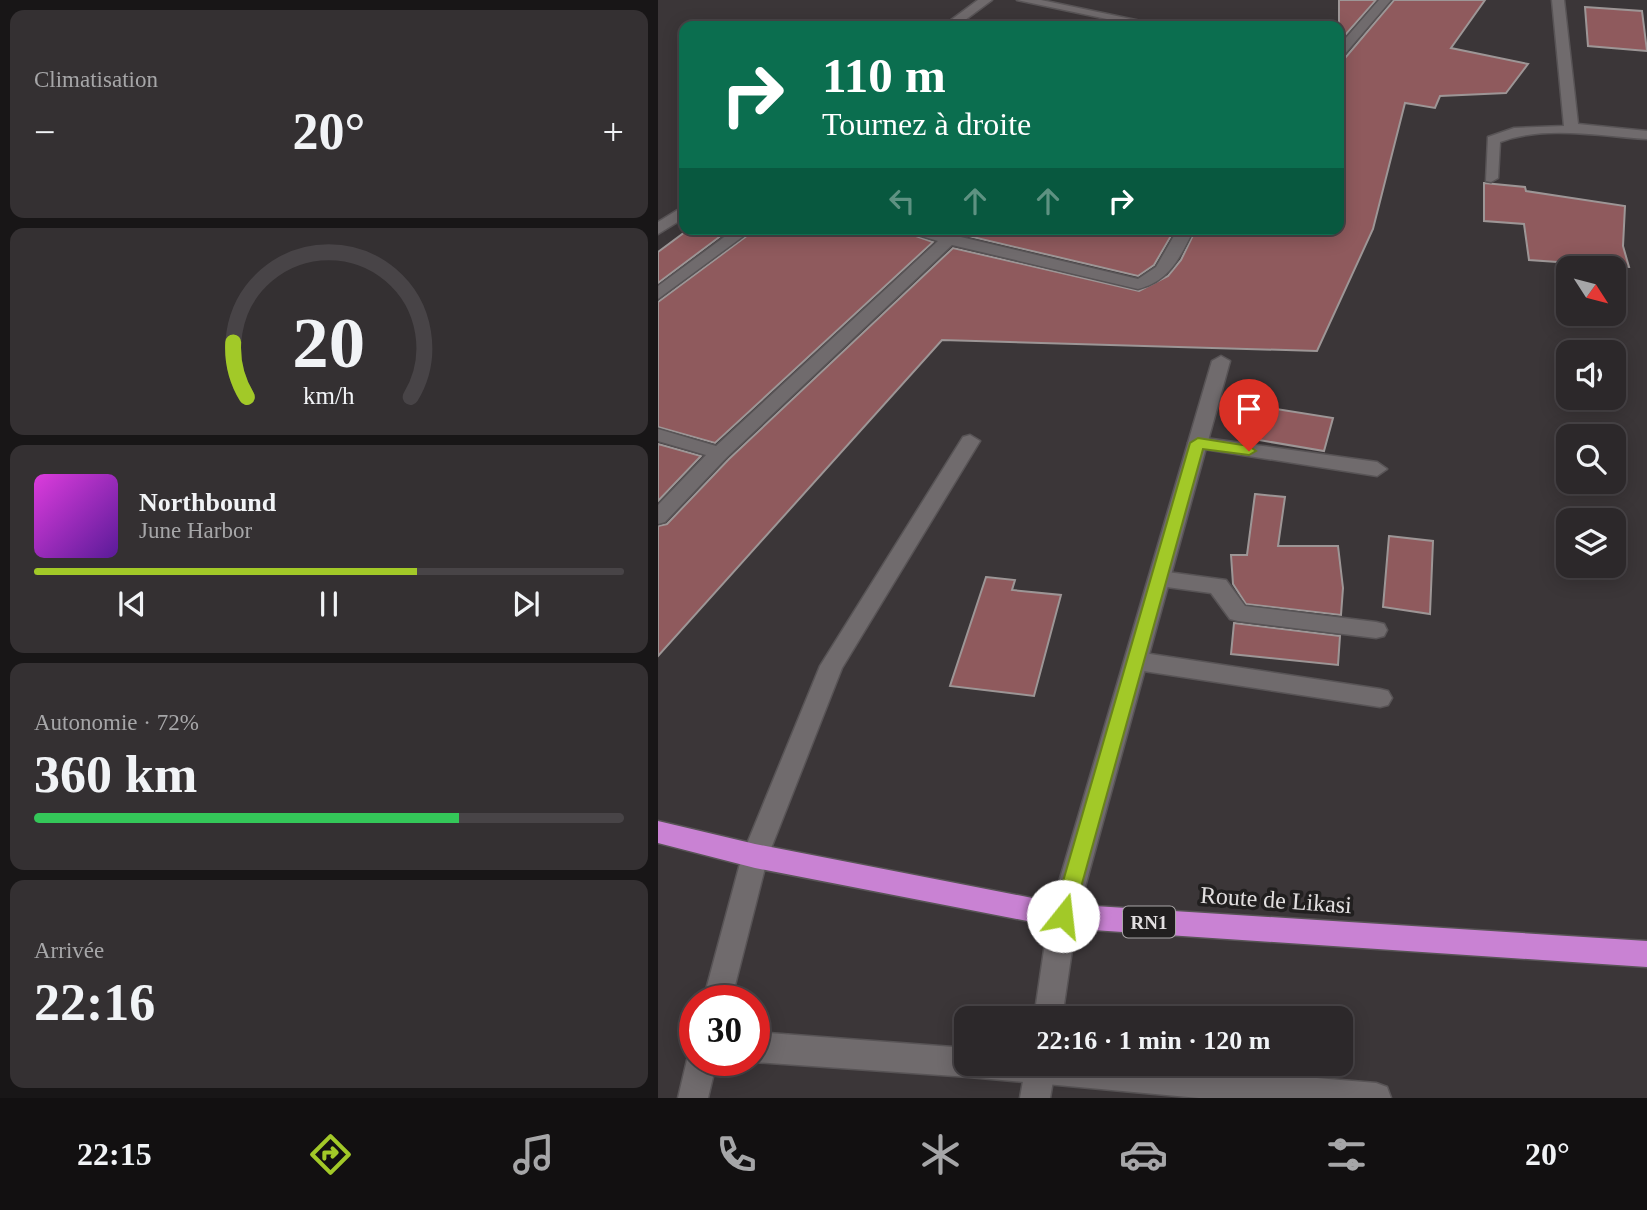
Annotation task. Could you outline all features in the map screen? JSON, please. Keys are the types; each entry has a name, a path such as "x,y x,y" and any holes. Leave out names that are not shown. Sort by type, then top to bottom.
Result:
{"highway":[{"name":"Route de Likasi","path":"658,832 755,856 1063,916 1647,954"}],"street":[{"path":"956,21 986,0"},
{"path":"1023,0 1132,21"},
{"path":"1344,47 1385,0"},
{"path":"1558,0 1571,126 1578,130"},
{"path":"1490,178 1493,140 1514,132 1578,130 1647,135"},
{"path":"658,229 679,214"},
{"path":"658,294 737,235"},
{"path":"929,235 1138,285 1151,282 1161,274 1183,235"},
{"path":"662,510 948,240"},
{"path":"1050,1006 1063,916 1221,361"},
{"path":"658,435 720,453"},
{"path":"721,985 755,856 831,666 970,441"},
{"path":"1198,443 1377,469"},
{"path":"1160,579 1218,586 1238,613 1376,629"},
{"path":"1137,661 1380,698"},
{"path":"770,1047 954,1062"},
{"path":"693,1098 698,1076"},
{"path":"1039,1077 1376,1098"}],"building":[{"path":"1339,0 1376,0 1344,36 1344,21 1339,21"},
{"path":"1394,0 1485,0 1451,48 1528,64 1506,93 1440,96 1435,108 1405,103 1373,229 1317,351 942,340 658,656 658,526 667,524 729,459 953,248 1139,291 1168,276 1181,260 1193,235 1344,235 1345,58"},
{"path":"1585,7 1642,11 1647,51 1588,46"},
{"path":"1484,183 1525,187 1526,191 1625,206 1623,246 1626,256 1556,256 1556,262 1529,260 1524,224 1484,221"},
{"path":"681,235 722,235 658,283 658,252"},
{"path":"748,235 913,235 933,242 715,443 658,427 658,302"},
{"path":"964,235 1172,235 1154,265 1138,276"},
{"path":"1263,407 1333,418 1324,451 1253,439"},
{"path":"658,444 701,456 658,501"},
{"path":"1255,494 1285,497 1278,546 1338,546 1343,588 1341,615 1246,604 1233,584 1231,555 1247,555"},
{"path":"1389,536 1433,541 1430,614 1383,607"},
{"path":"986,577 1015,580 1012,590 1061,595 1034,696 950,686"},
{"path":"1234,623 1340,636 1338,665 1231,654"}],"route":[{"path":"1063,916 1198,443 1249,451"}]}
